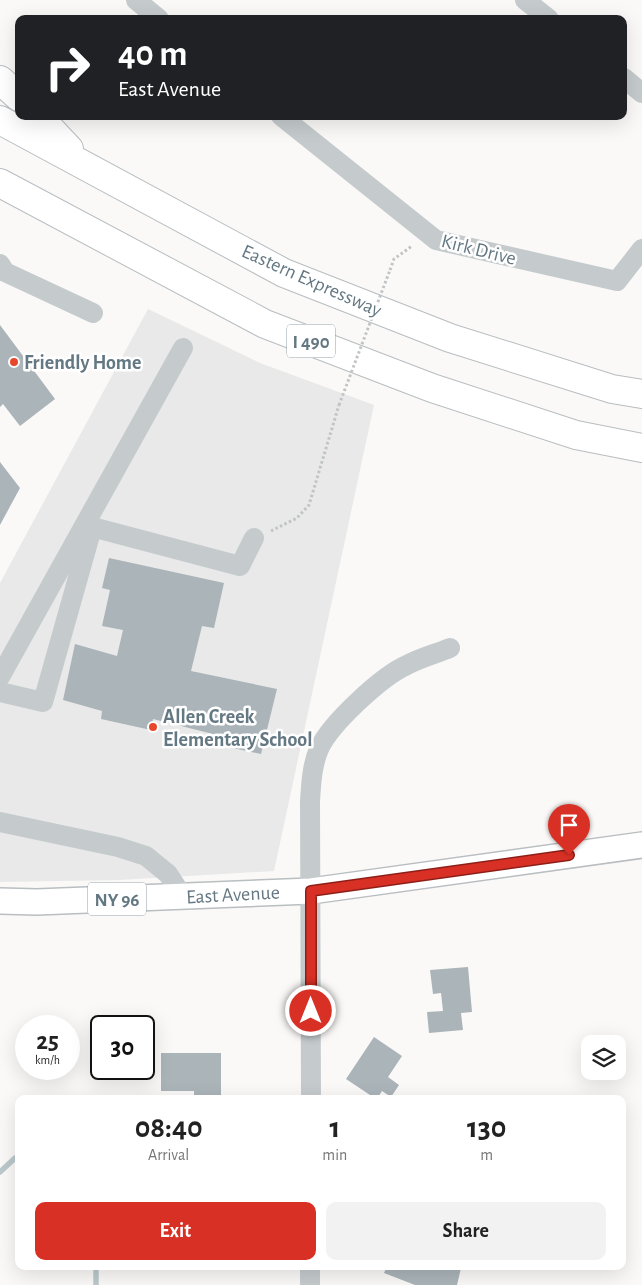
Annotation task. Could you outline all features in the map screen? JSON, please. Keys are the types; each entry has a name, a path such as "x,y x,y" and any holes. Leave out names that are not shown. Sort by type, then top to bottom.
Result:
{"highway":[{"path":"0,80 15,93"},
{"name":"Eastern Expressway","path":"0,120 284,273 450,338 612,390 642,394"},
{"path":"42,120 87,168"},
{"name":"I 490","path":"0,183 265,324 441,391 576,435 642,448"},
{"path":"0,190 39,204"}],"main road":[{"name":"East Avenue","path":"0,901 37,902 311,891 642,845"}],"street":[{"path":"136,0 154,15"},
{"path":"525,0 544,15"},
{"path":"627,80 642,93"},
{"name":"Kirk Drive","path":"286,120 436,240 617,281 642,249"},
{"path":"0,264 5,272 93,314"},
{"path":"0,677 182,348"},
{"path":"0,692 43,702 101,494"},
{"path":"92,527 240,566 254,538"},
{"path":"311,1095 310,802 312,776 319,748 337,722 368,691 405,665 450,648"},
{"path":"0,822 118,847 146,856 168,874 183,897"},
{"path":"310,1270 310,1285"}],"path":[{"path":"254,538 280,528 297,518 309,505 339,405 394,259 429,235"}],"shaded area":[{"name":"Allen Creek Elementary School","path":"148,309 260,363 374,405 274,871 119,880 0,882 0,583"}],"building":[{"name":"Friendly Home","path":"0,325 55,399 20,426 3,404 0,407"},
{"path":"0,462 20,488 0,525"},
{"path":"109,558 224,583 214,628 202,626 191,671 277,689 261,754 219,745 221,736 153,719 151,730 101,719 102,711 63,700 75,644 117,656 123,630 102,626 110,590 102,588"},
{"path":"468,967 472,1012 461,1013 463,1030 429,1033 427,1012 443,1011 441,993 433,994 430,970"},
{"path":"374,1037 402,1056 388,1077 399,1085 392,1095 388,1095 382,1091 380,1095 370,1095 346,1079"},
{"path":"161,1053 221,1053 221,1095 194,1095 194,1091 161,1091"},
{"path":"385,1270 461,1270 457,1285 415,1285 384,1273"}],"waterway":[{"path":"0,1172 15,1158"},
{"path":"96,1270 96,1285"}],"place":[{"name":"Friendly Home","path":"14,362"},
{"name":"Allen Creek Elementary School","path":"153,727"}],"route":[{"path":"311,1011 311,891 569,855"}]}
